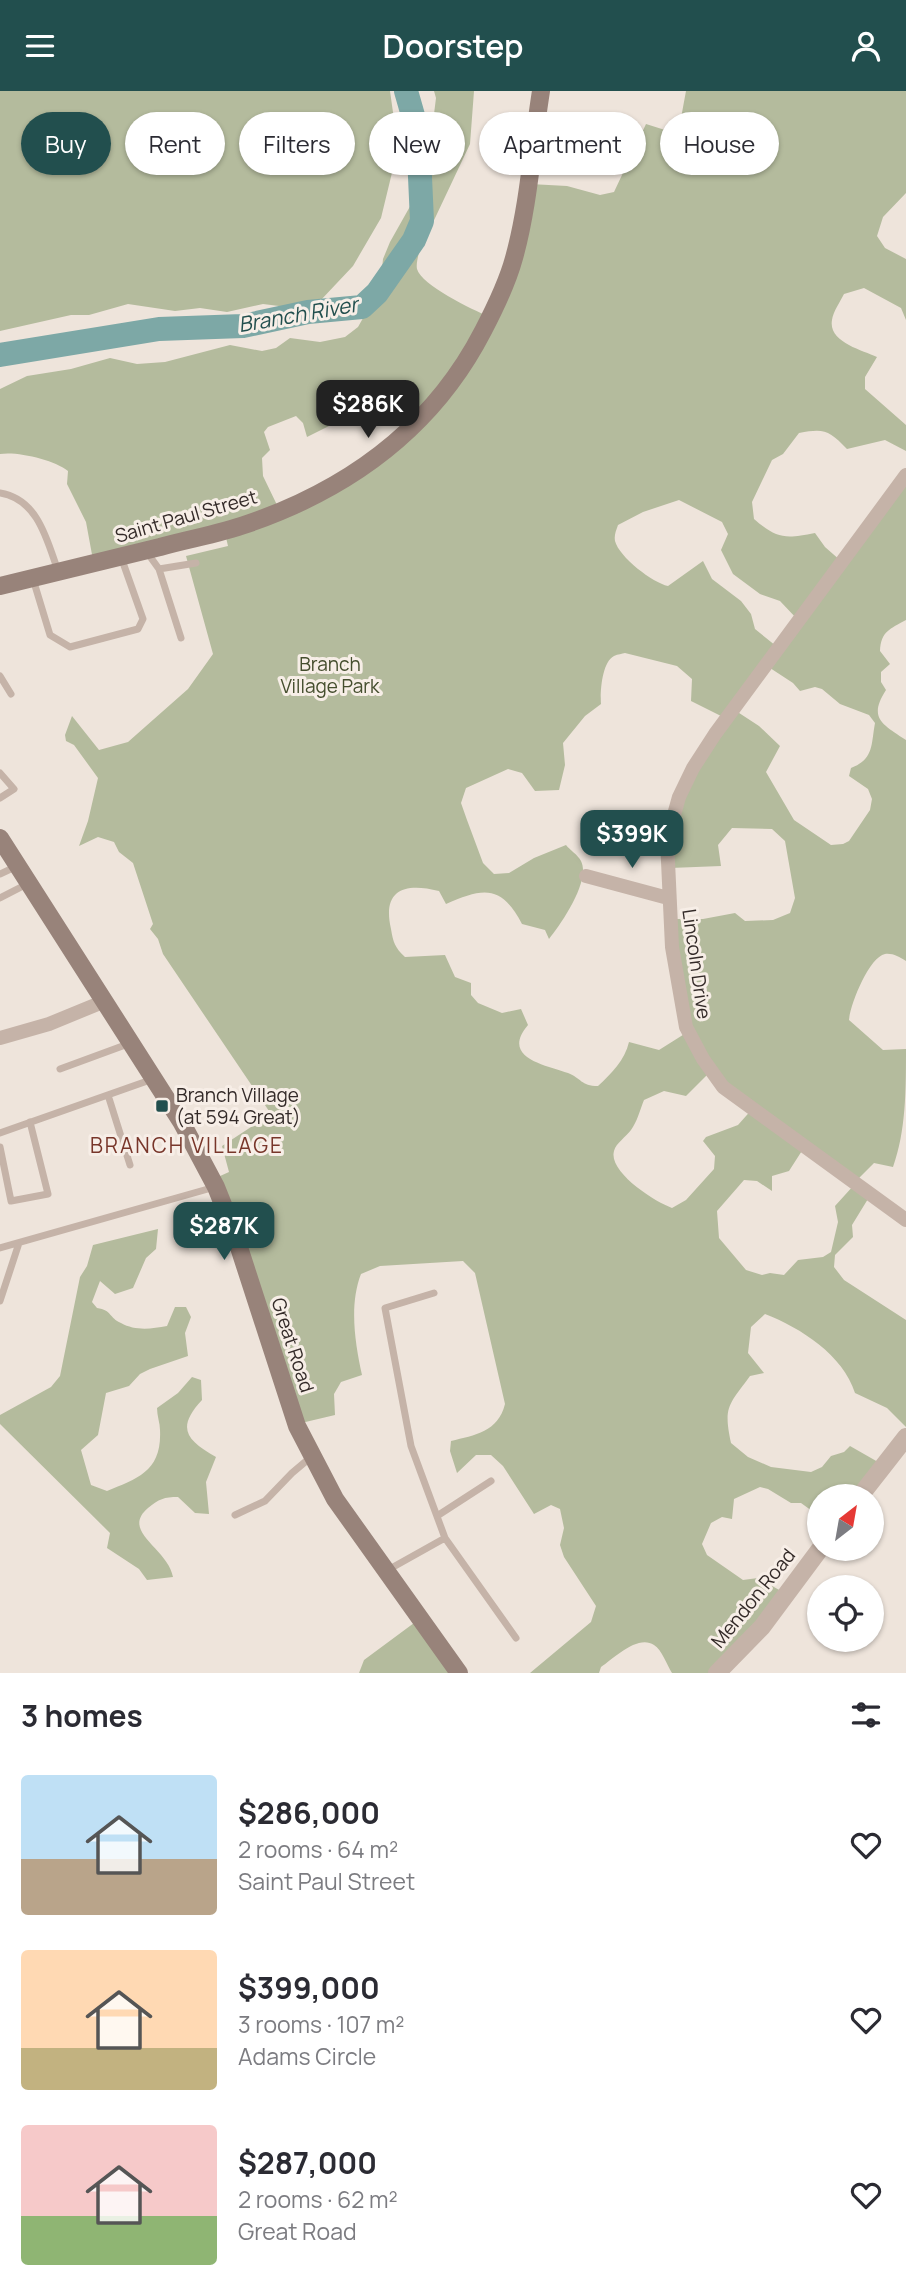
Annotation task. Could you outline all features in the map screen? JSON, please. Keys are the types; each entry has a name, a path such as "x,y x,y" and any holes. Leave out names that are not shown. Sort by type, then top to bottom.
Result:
{"main road":[{"name":"Saint Paul Street","path":"0,586 246,525 319,493 361,470 396,443 440,398 470,356 497,304 513,261 525,213 541,91"},
{"name":"Great Road","path":"0,838 182,1123 216,1187 238,1243 297,1426 335,1499 459,1673"}],"street":[{"name":"Lincoln Drive","path":"906,475 746,691 693,768 679,797 667,840 668,898 675,969 685,1027 703,1059 723,1087 906,1220"},
{"path":"586,876 668,898"},
{"path":"0,1038 49,1024 105,1001"},
{"path":"869,1484 905,1439"},
{"name":"Mendon Road","path":"717,1673 762,1627 811,1561"}],"lane":[{"path":"0,493 12,495 26,503 36,515 58,572"},
{"path":"146,550 159,569 181,638"},
{"path":"33,578 50,635 70,647 138,629 143,619 121,557"},
{"path":"159,569 196,562"},
{"path":"0,676 11,694"},
{"path":"0,773 14,789 0,798"},
{"path":"0,874 18,866"},
{"path":"0,898 29,883"},
{"path":"60,1069 132,1043"},
{"path":"0,1133 154,1078"},
{"path":"108,1095 130,1165"},
{"path":"0,1147 11,1201 48,1194 30,1122"},
{"path":"0,1248 216,1187"},
{"path":"0,1301 19,1243"},
{"path":"434,1293 385,1308 411,1445 445,1538 516,1638"},
{"path":"236,1515 265,1501 312,1456"},
{"path":"437,1516 491,1481"},
{"path":"385,1571 445,1538"}],"green space":[{"path":"0,91 390,91 393,112 369,112 369,175 391,175 381,218 353,266 320,301 295,308 263,304 227,312 200,308 175,311 128,304 89,315 71,315 0,331"},
{"path":"434,91 474,91 470,144 465,155 465,112 434,112"},
{"name":"Branch Village Park","path":"686,91 906,91 906,193 883,217 877,236 885,248 906,259 906,320 901,308 864,288 844,294 835,310 832,328 847,344 877,357 865,377 865,389 906,425 906,451 885,440 847,449 826,432 799,433 783,454 772,460 752,502 754,519 775,534 796,536 815,533 825,547 841,561 906,474 906,620 887,631 882,639 880,651 890,664 881,672 881,682 886,690 878,707 878,714 884,725 906,740 906,961 885,954 873,963 861,983 849,1020 883,1050 906,1049 904,1110 901,1139 893,1167 874,1163 859,1178 871,1194 852,1225 853,1237 835,1255 834,1267 844,1280 906,1320 906,1427 887,1408 855,1393 849,1379 831,1355 806,1335 765,1314 751,1327 748,1353 764,1373 750,1376 730,1407 728,1421 731,1443 748,1457 771,1467 811,1472 822,1467 831,1456 844,1452 850,1446 878,1462 864,1484 807,1484 807,1507 801,1503 791,1503 760,1487 734,1499 732,1519 722,1517 711,1523 702,1544 707,1555 743,1580 758,1578 781,1591 716,1673 672,1673 659,1650 648,1642 626,1648 601,1667 599,1673 530,1673 591,1622 596,1606 564,1557 560,1545 564,1528 560,1509 551,1505 534,1514 503,1466 491,1455 476,1455 457,1473 450,1451 451,1441 484,1431 497,1421 505,1404 475,1273 463,1261 380,1266 361,1274 354,1311 355,1337 362,1375 341,1382 334,1394 335,1415 297,1424 209,1181 229,1172 222,1146 271,1114 163,954 158,939 150,929 153,924 133,863 119,852 114,842 98,837 79,846 98,778 74,745 66,741 65,735 72,716 99,750 128,742 188,689 213,654 186,556 228,546 224,529 93,560 86,522 67,484 68,471 36,457 0,454 0,389 27,376 71,369 110,358 137,364 165,362 230,345 262,351 276,348 290,338 320,342 345,337 358,327 380,288 383,259 390,242 426,175 455,175 419,252 417,269 437,289 488,316 530,184 567,186 600,195 614,192 622,175 646,175 646,124 660,128 660,175 779,175 779,112 682,112","holes":["384,387 416,420 318,492 277,505 263,476 262,458 270,450 264,432 268,427 296,416 303,423 307,437 363,409 367,398","679,500 722,522 728,534 721,550 733,574 760,594 780,601 798,620 776,646 755,629 751,614 741,601 712,579 703,561 668,586 654,580 637,568 615,541 618,525 643,512","625,653 677,666 692,679 691,701 725,718 678,797 670,868 721,866 718,845 732,828 772,829 785,841 795,898 790,913 773,920 745,921 735,913 703,919 672,919 686,1033 659,1050 629,1042 621,1061 612,1072 598,1086 592,1086 568,1073 538,1063 523,1053 519,1045 528,1025 521,1009 502,1013 478,1003 471,995 471,983 455,977 445,955 405,957 394,941 389,916 393,897 406,889 427,888 439,891 446,904 471,895 490,893 506,902 522,924 545,930 549,939 578,891 583,869 580,859 566,845 534,858 509,873 494,874 483,863 461,803 466,788 508,769 522,773 535,791 559,790 565,765 563,743 585,716 601,704 607,664 614,656","767,666 793,683 800,691 815,687 822,689 840,704 869,715 875,723 872,745 868,756 851,768 849,776 868,789 872,799 870,810 849,841 831,845 794,820 766,772 780,746 759,726 733,709","711,1071 754,1107 738,1125 706,1137 703,1141 715,1156 714,1169 686,1200 672,1208 655,1200 625,1177 614,1159 614,1151 633,1127 644,1100 664,1091 686,1096","805,1146 854,1185 835,1206 838,1222 831,1252 823,1257 798,1260 784,1275 762,1275 746,1270 719,1238 717,1211 744,1180 757,1181 772,1191 772,1176 789,1171"]},
{"path":"158,1229 156,1249 146,1258 133,1288 115,1294 100,1281 92,1302 126,1326 143,1329 167,1326 175,1307 186,1307 191,1317 185,1333 188,1356 150,1369 140,1374 129,1386 106,1393 98,1435 81,1450 91,1485 107,1491 138,1477 146,1471 157,1455 160,1430 157,1408 178,1393 192,1377 201,1380 202,1400 189,1418 187,1426 192,1439 216,1457 206,1482 209,1514 195,1513 178,1497 162,1499 148,1508 139,1525 148,1541 163,1557 173,1577 147,1580 139,1569 107,1548 110,1533 0,1424 0,1415 51,1387 60,1376 80,1277 87,1266 93,1245"},
{"path":"414,1623 450,1673 359,1673 364,1660"}],"waterway":[{"name":"Branch River","path":"0,355 159,329 243,326 308,312 362,307 377,293 414,240 422,221 418,133 406,91"}],"place":[{"name":"Branch Village (at 594 Great)","path":"162,1106"}],"district":[{"name":"BRANCH VILLAGE","path":"187,1146"}]}
